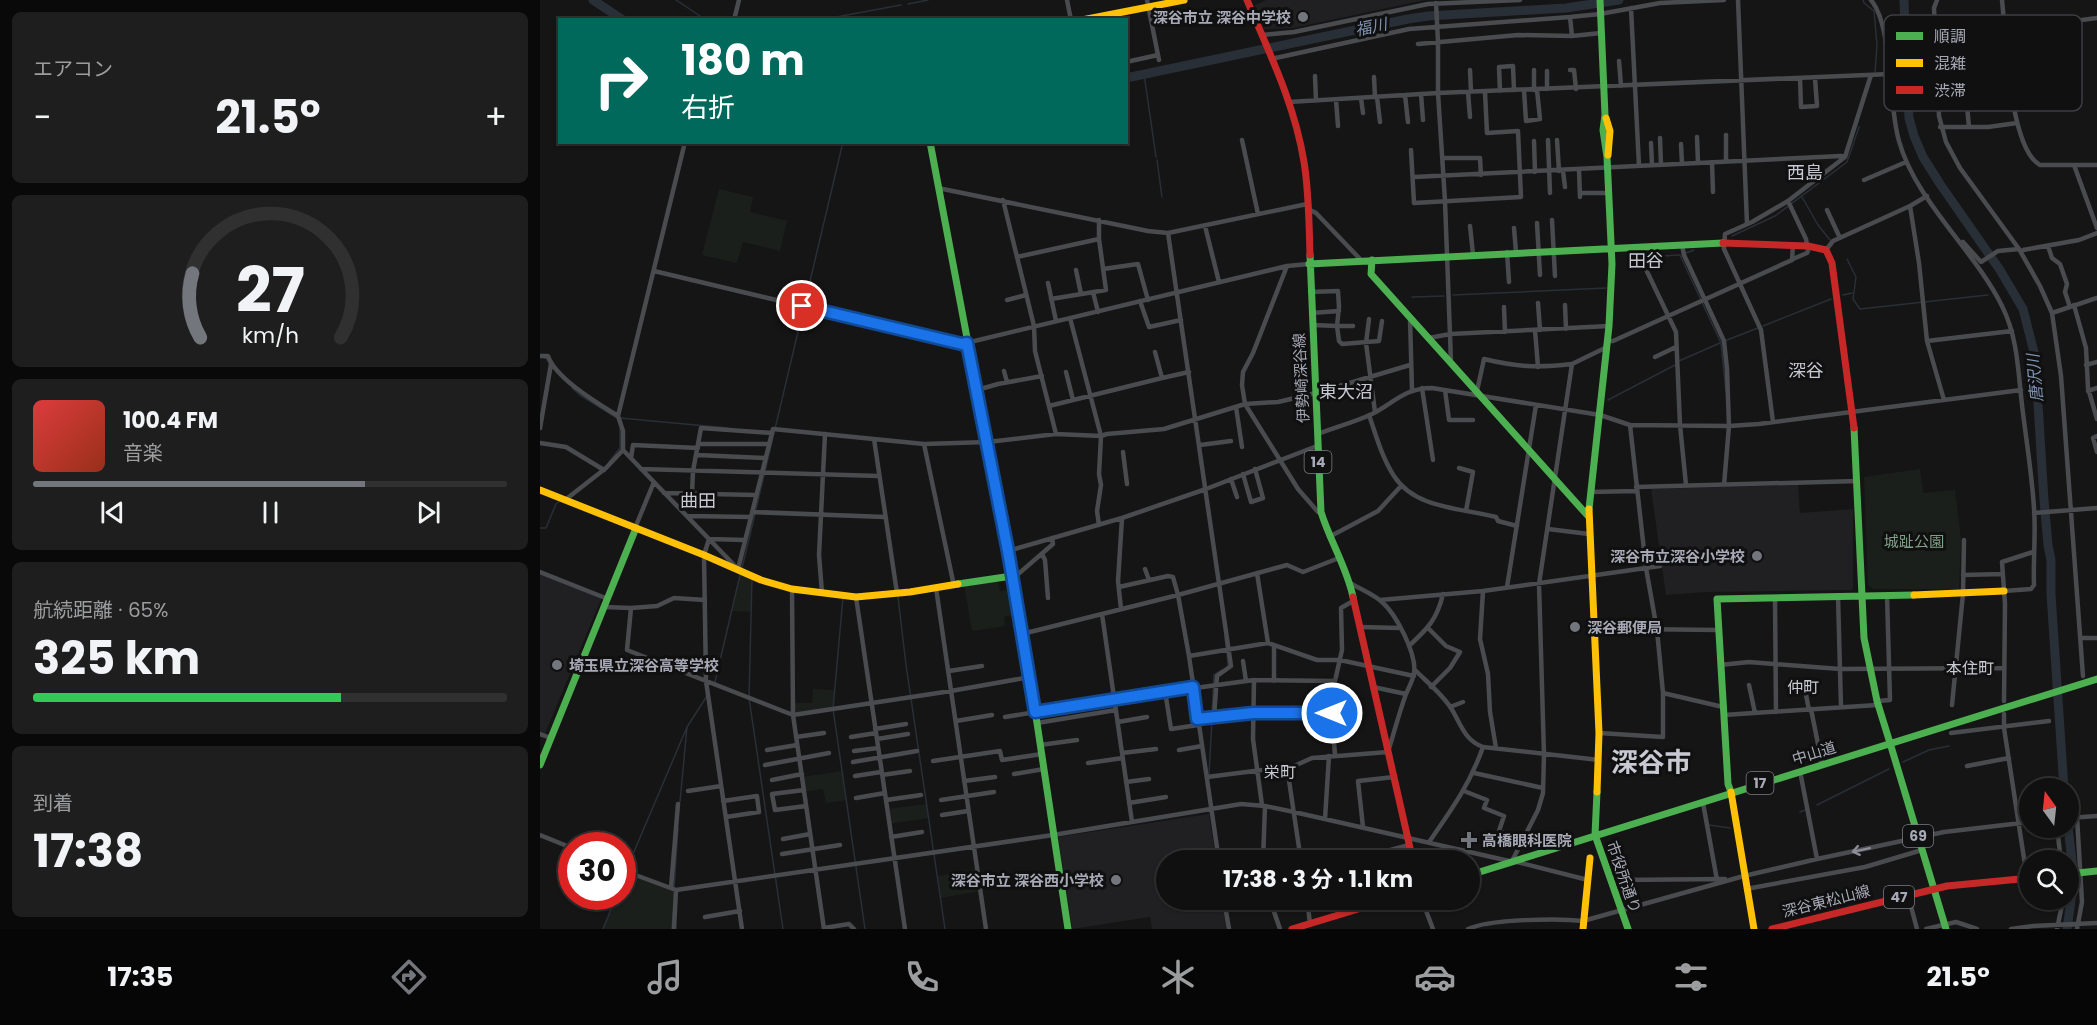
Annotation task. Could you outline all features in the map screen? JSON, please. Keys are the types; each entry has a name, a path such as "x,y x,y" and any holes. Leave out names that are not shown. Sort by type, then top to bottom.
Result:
{"main road":[{"path":"1090,18 1147,3 1184,0"},
{"name":"伊勢崎深谷線","path":"1247,0 1289,102 1302,146 1308,206 1321,512 1329,537 1350,583 1410,850"},
{"path":"1595,835 1599,733 1588,516 1609,326 1612,248 1607,157 1610,131 1605,115 1600,0"},
{"path":"930,144 1008,551 1030,677 1068,929"},
{"path":"1309,264 1682,244 1793,245 1826,250 1832,262 1853,412 1864,638 1877,703 1890,743"},
{"path":"1372,260 1371,273 1588,516"},
{"path":"540,490 761,580 792,589 856,597 898,594 1012,576"},
{"path":"540,765 636,528"},
{"path":"1754,929 1728,784 1717,600 2004,591"},
{"name":"中山道","path":"1480,872 2097,680"},
{"name":"69","path":"1890,743 1945,926"},
{"name":"市役所通り","path":"1595,835 1628,929"},
{"path":"1583,925 1590,858"},
{"path":"2080,873 2097,872"},
{"name":"深谷東松山線","path":"1772,929 1934,889 1959,884 2019,879"},
{"path":"1292,929 1355,910"}],"street":[{"path":"735,18 739,0"},
{"path":"1067,0 1071,18"},
{"path":"1263,37 1436,5 1520,0"},
{"path":"1271,57 1370,36 1437,25 1570,17 1659,3 1724,0"},
{"path":"1738,0 1747,224"},
{"path":"1871,0 1879,10 1884,39"},
{"path":"1934,15 1937,0"},
{"path":"2002,0 2004,15"},
{"path":"1128,62 1158,58 1147,3"},
{"path":"1436,5 1451,362"},
{"path":"1630,8 1638,166"},
{"path":"1570,17 1572,36"},
{"path":"2082,20 2097,18"},
{"path":"1518,20 1522,35"},
{"path":"1418,44 1522,35 1572,36 1600,33"},
{"path":"1619,61 1621,86"},
{"path":"1500,91 1499,67 1513,66 1514,90"},
{"path":"1470,69 1470,117"},
{"path":"1524,90 1526,121 1540,119 1534,70"},
{"path":"1569,70 1574,70 1576,88"},
{"path":"1547,71 1548,89"},
{"path":"1289,102 1438,93 1884,74"},
{"path":"1773,422 1761,330 1724,249 1725,234 1788,201 1845,158 1871,75"},
{"path":"1315,76 1316,101"},
{"path":"1374,77 1380,122"},
{"path":"1800,78 1802,107 1817,106 1815,78"},
{"path":"1412,150 1414,203 1521,197 1518,131 1487,133 1485,92"},
{"path":"1421,94 1423,120"},
{"path":"1405,95 1408,122"},
{"path":"1361,98 1363,113"},
{"path":"1336,100 1338,126"},
{"path":"1894,111 1896,129 1906,162 2001,304 2012,331 2019,364 2030,454 2035,513 2034,585 2033,588 2004,591"},
{"path":"1939,111 1940,127 1952,156 2021,249 2052,312 2061,376 2083,676"},
{"path":"1967,111 1969,127"},
{"path":"2015,111 2028,155 2036,164 2097,165"},
{"path":"1940,127 1988,127 2017,123"},
{"path":"1726,135 1726,161"},
{"path":"1697,137 1698,163"},
{"path":"1660,138 1661,165"},
{"path":"1242,140 1258,214"},
{"path":"1557,140 1565,187"},
{"path":"1534,141 1535,172"},
{"path":"1548,141 1550,193"},
{"path":"1651,143 1652,165"},
{"path":"566,500 604,470 623,450 623,431 618,416 685,144"},
{"path":"1681,144 1682,164"},
{"path":"1414,177 1744,160 1841,156 1845,158"},
{"path":"1443,158 1480,158 1481,175"},
{"path":"1712,162 1713,192"},
{"path":"1864,180 1906,162"},
{"path":"2074,165 2097,228"},
{"path":"1579,170 1580,195 1608,193"},
{"path":"938,188 1168,233 1308,206 1361,260"},
{"path":"1826,250 1832,242 1927,196"},
{"path":"1004,201 1034,326 1035,351 1056,434"},
{"path":"1478,393 1484,359 1515,366 1539,368 1572,364 1613,341 1808,253 1808,246 1788,201"},
{"path":"1910,206 1919,263 1927,341 1944,400"},
{"path":"1827,210 1840,238"},
{"path":"1051,299 1106,290 1099,239 1099,220"},
{"path":"1552,220 1555,276"},
{"path":"1537,223 1540,275"},
{"path":"1205,226 1219,282"},
{"path":"1470,226 1473,254"},
{"path":"1509,282 1514,228"},
{"path":"1168,233 1231,666 1216,676 1214,717"},
{"path":"1955,234 1981,262 1998,251 2048,246 2079,240 2097,233"},
{"path":"1017,257 1099,239"},
{"path":"1682,244 1684,255 1724,341 1729,426 1724,485"},
{"path":"1793,245 1793,259"},
{"path":"1641,246 1642,261 1676,332 1680,425 1686,486"},
{"path":"2048,246 2052,258 2060,264 2067,284 2065,292 2086,348 2088,391 2097,419"},
{"path":"1103,270 1138,264 1148,300"},
{"path":"654,271 962,344 1287,266 1309,264"},
{"path":"1287,266 1253,353 1243,372 1242,385 1245,405 1298,489 1317,512 1321,512"},
{"path":"1076,270 1081,294"},
{"path":"1048,283 1056,321"},
{"path":"1310,292 1338,291 1337,326 1339,341 1342,344 1366,344 1379,341 1382,321"},
{"path":"1094,292 1098,312"},
{"path":"1007,300 1026,295"},
{"path":"2052,312 2097,298"},
{"path":"1140,301 1149,327 1181,320"},
{"path":"1538,303 1539,368"},
{"path":"1565,305 1566,329"},
{"path":"1504,307 1505,332"},
{"path":"1311,313 1339,311"},
{"path":"1070,318 1101,436 1101,485 1097,511 1099,525"},
{"path":"1410,318 1412,390"},
{"path":"1370,319 1366,344 1376,412"},
{"path":"1312,325 1353,326"},
{"path":"1429,338 1450,334 1609,326"},
{"path":"1927,341 2012,331"},
{"path":"1655,357 1676,347"},
{"path":"1155,352 1162,378"},
{"path":"540,356 548,356 551,364 582,393 618,416"},
{"path":"2086,365 2097,362"},
{"path":"540,428 551,364"},
{"path":"1512,861 1538,810 1543,788 1539,584 1572,364"},
{"path":"738,569 772,429 924,444 988,442 1056,434 1101,436 1164,429 1236,407 1278,402 1316,393 1410,365"},
{"path":"1004,371 1007,382"},
{"path":"1066,372 1073,400"},
{"path":"1049,406 1189,372"},
{"path":"977,390 1042,376"},
{"path":"1318,434 1376,412 1412,390 1422,388 1478,393 1600,415 1630,424 1729,426 2021,390"},
{"path":"1422,388 1433,460"},
{"path":"2088,391 2097,388"},
{"path":"1445,390 1449,420 1473,420"},
{"path":"1507,588 1536,405"},
{"path":"1236,407 1242,447"},
{"path":"1369,415 1385,459 1401,486 1420,499 1448,508 1496,517 1498,521 1517,526"},
{"path":"1599,733 1663,737 1663,693 1657,630 1646,568 1630,424"},
{"path":"692,494 693,471 701,428 772,434"},
{"path":"822,593 819,555 825,434"},
{"path":"2097,436 2092,438 2097,452"},
{"path":"874,439 898,594"},
{"path":"1200,445 1231,441"},
{"path":"540,443 566,447 604,470"},
{"path":"631,458 633,445 769,444"},
{"path":"924,444 954,585"},
{"path":"1008,551 1122,518 1206,489 1317,446"},
{"path":"623,450 738,569"},
{"path":"1123,452 1127,484"},
{"path":"697,455 765,458"},
{"path":"1459,468 1473,472 1466,511"},
{"path":"641,469 879,476"},
{"path":"1243,474 1251,502 1263,498 1255,469"},
{"path":"1231,479 1237,497"},
{"path":"1590,492 1686,486 1858,481"},
{"path":"636,528 654,482"},
{"path":"1329,537 1378,510 1401,486"},
{"path":"664,493 756,495"},
{"path":"2035,513 2097,508"},
{"path":"687,516 820,514 885,517"},
{"path":"1121,609 1119,587 1122,518"},
{"path":"1548,529 1589,534"},
{"path":"1012,576 1017,575 1053,544 1052,538"},
{"path":"709,539 746,540"},
{"path":"709,539 704,555 706,681 742,929"},
{"path":"1952,705 1963,594 1965,540"},
{"path":"2004,701 2002,562 2033,552"},
{"path":"1042,554 1045,560 1048,598"},
{"path":"1022,634 1287,565 1303,572 1339,558"},
{"path":"1380,600 1483,591 1660,566"},
{"path":"1145,569 1149,580"},
{"path":"540,572 608,599"},
{"path":"1257,573 1271,644 1274,681"},
{"path":"1963,575 2002,574"},
{"path":"1119,587 1168,576 1173,577 1189,656 1217,850"},
{"path":"1207,777 1287,767 1312,758 1332,755 1388,752 1414,673 1409,646 1387,607 1380,600 1350,583"},
{"path":"936,588 986,929"},
{"path":"792,589 793,715 824,928 849,924 854,929"},
{"path":"1483,591 1480,639 1488,674 1490,712 1496,748"},
{"path":"1409,646 1428,628 1440,607 1443,594"},
{"path":"1724,716 1810,710 1890,700 1887,595"},
{"path":"1838,596 1841,707"},
{"path":"856,597 905,929"},
{"path":"604,607 657,606 674,598 705,600"},
{"path":"1775,598 1776,712"},
{"path":"1325,819 1332,755 1332,713 1342,635 1341,608 1353,601"},
{"path":"631,608 627,650 793,715 1030,677"},
{"path":"1102,614 1132,822"},
{"path":"1359,627 1400,628"},
{"path":"1428,628 1446,646 1460,652 1450,668 1431,687"},
{"path":"1631,629 1718,630"},
{"path":"2080,638 2097,638"},
{"path":"1189,656 1271,644 1317,660 1340,660 1414,673 1450,707 1465,734 1473,743 1484,747 1599,760"},
{"path":"1243,661 1246,681"},
{"path":"1720,665 1749,662 1840,669 2004,668"},
{"path":"948,671 982,666"},
{"path":"1005,717 1165,691 1254,680 1335,681"},
{"path":"1254,680 1253,739 1264,806 1263,850"},
{"path":"1749,686 1755,713"},
{"path":"1373,687 1406,694"},
{"path":"1165,691 1171,729 1198,725"},
{"path":"1663,693 1723,707"},
{"path":"1806,694 1822,764"},
{"path":"1450,707 1462,702"},
{"path":"1037,723 1116,710"},
{"path":"1197,719 1253,713 1332,713"},
{"path":"1620,880 1717,880 1960,830 2019,823 2004,728 2004,714"},
{"path":"956,721 992,716"},
{"path":"1118,722 1148,717"},
{"path":"1951,733 2049,721"},
{"path":"851,737 906,724"},
{"path":"796,737 824,733"},
{"path":"540,734 551,738"},
{"path":"877,739 908,734"},
{"path":"1040,745 1077,740"},
{"path":"767,750 797,745"},
{"path":"1179,750 1202,746"},
{"path":"1429,842 1464,791 1484,747"},
{"path":"854,751 878,748"},
{"path":"1088,764 1156,749"},
{"path":"853,762 917,751"},
{"path":"933,761 1000,751 1002,760 1042,754"},
{"path":"765,765 828,753"},
{"path":"1967,766 2009,758"},
{"path":"1287,767 1299,850"},
{"path":"1014,774 1044,769"},
{"path":"855,776 910,771"},
{"path":"1800,771 1817,860"},
{"path":"1474,773 1543,788"},
{"path":"772,780 802,774"},
{"path":"964,781 995,777"},
{"path":"1363,827 1358,781 1394,777"},
{"path":"1126,782 1149,779"},
{"path":"687,791 721,786"},
{"path":"804,790 772,794 775,810 806,806"},
{"path":"1464,791 1487,800 1484,808 1504,816 1499,831 1521,840"},
{"path":"940,800 994,792"},
{"path":"856,798 885,793"},
{"path":"885,800 921,795"},
{"path":"723,801 757,796 759,812 726,817"},
{"path":"1129,803 1166,797"},
{"path":"1702,802 1717,880"},
{"path":"674,929 678,804"},
{"path":"636,875 674,889 1053,835 1241,804 1264,806 1363,827 1408,841 1429,842 1588,880"},
{"path":"942,815 968,812"},
{"path":"2079,818 2097,816"},
{"path":"891,837 922,832"},
{"path":"783,839 810,834"},
{"path":"540,835 558,842"},
{"path":"2076,838 2082,902 2077,926"},
{"path":"1385,850 1408,841"},
{"path":"782,854 840,845"},
{"path":"1746,889 1864,867 1922,850"},
{"path":"1468,929 1478,924 1567,919 1583,925 1744,876"},
{"path":"1908,895 1917,929"},
{"path":"1225,910 1228,929"},
{"path":"1273,910 1280,929"},
{"path":"1308,910 1310,923"},
{"path":"1426,910 1433,929"},
{"path":"2058,926 2061,910"},
{"path":"705,917 740,911"},
{"path":"1505,922 1507,929"},
{"path":"1926,929 1956,922 1977,929"},
{"path":"2011,929 2097,923"}],"shaded area":[{"name":"深谷市立 深谷中学校","path":"1266,0 1425,0 1293,28 1264,29 1255,5"},
{"name":"深谷市立深谷小学校","path":"1798,485 1800,513 1853,509 1853,589 1666,595 1651,489"},
{"name":"埼玉県立深谷高等学校","path":"540,572 602,597 544,736 540,734"},
{"name":"深谷市立 深谷西小学校","path":"1209,814 1214,850 1156,850 1156,910 1223,910 1226,929 1152,929 1150,917 1072,929 1058,837"}],"green space":[{"path":"719,189 753,197 750,212 787,221 780,251 743,242 737,263 702,255"},
{"name":"城趾公園","path":"1920,469 1923,493 1955,490 1961,539 1959,589 1873,589 1868,585 1864,477"},
{"path":"741,571 752,576 751,612 731,611"},
{"path":"997,578 1000,591 1014,589 1019,614 1004,617 1005,626 972,631 964,584"},
{"path":"813,689 835,690 833,709 793,715 793,703 812,703"},
{"path":"842,771 847,800 826,803 823,789 804,792 802,777"},
{"path":"927,804 929,818 889,824 887,809"},
{"path":"977,869 980,891 941,898 938,876"},
{"path":"636,875 676,890 674,929 603,929 611,910 636,910"}],"waterway":[{"name":"福川","path":"593,0 620,18"},
{"path":"676,0 703,18"},
{"path":"908,4 928,0"},
{"name":"福川","path":"1128,78 1408,19 1566,8 1619,0"},
{"path":"1863,0 1874,11 1877,45 1875,72"},
{"name":"唐沢川","path":"1904,0 1905,15"},
{"path":"831,18 901,5"},
{"path":"1144,74 1156,157"},
{"name":"唐沢川","path":"1909,111 1914,136 1923,157 2000,270 2023,309 2035,356 2044,500 2051,560 2051,594 2063,778"},
{"path":"1732,236 1775,216 1847,162 1859,127"},
{"path":"756,509 843,144"},
{"path":"1157,160 1162,197"},
{"path":"1802,197 1818,225 1830,240"},
{"path":"1686,253 1694,250"},
{"path":"1645,257 1679,255"},
{"path":"1680,255 1721,343 1726,392"},
{"path":"1847,259 1856,277 1853,299 1860,309 1988,295"},
{"path":"1453,295 1606,288"},
{"path":"1843,295 1852,293"},
{"path":"1412,297 1444,296"},
{"path":"1763,326 1831,299"},
{"path":"1727,340 1758,328"},
{"path":"1679,361 1720,343"},
{"path":"544,358 550,365"},
{"path":"1608,400 1675,365"},
{"path":"572,388 617,418"},
{"path":"620,418 728,428"},
{"path":"609,462 620,448 620,429"},
{"path":"540,528 546,528 556,504 561,500"},
{"path":"742,568 755,514"},
{"path":"715,682 740,575"},
{"path":"752,578 749,698 783,929"},
{"path":"843,597 833,709 865,929"},
{"path":"898,597 945,929"},
{"path":"1225,637 1226,648"},
{"path":"1227,652 1228,665"},
{"path":"1212,715 1214,675 1222,670"},
{"path":"680,802 687,727 707,696"},
{"path":"1209,774 1212,719"},
{"path":"636,847 687,727"},
{"path":"1903,762 1929,750 1949,746"},
{"path":"1817,805 1889,769"},
{"path":"1800,812 1805,810"},
{"path":"1709,825 1730,828"},
{"path":"674,889 678,828"},
{"name":"唐沢川","path":"2067,929 2074,878 2069,838"},
{"path":"603,929 611,910"},
{"path":"672,929 673,912"}],"traffic: fast":[{"path":"1589,509 1609,326 1612,264 1607,157 1603,130 1605,115 1600,0"},
{"path":"930,144 1012,576"},
{"path":"1309,264 1723,243"},
{"path":"1310,255 1321,512 1353,597"},
{"path":"1372,260 1371,274 1588,516"},
{"path":"1854,428 1864,638 1877,701 1890,743"},
{"path":"540,765 636,528"},
{"path":"958,584 1012,576 1068,929"},
{"path":"1731,792 1728,784 1717,599 1914,595"},
{"path":"1480,872 2097,679"},
{"path":"1890,743 1946,929"},
{"path":"1597,792 1595,835 1628,929"},
{"path":"2079,873 2097,871"}],"traffic: slow":[{"path":"1092,18 1184,0"},
{"path":"1606,118 1610,131 1608,155"},
{"path":"540,490 761,580 792,589 856,597 910,592 958,584"},
{"path":"1589,509 1599,733 1597,792"},
{"path":"1914,595 2004,591"},
{"path":"1731,792 1754,929"},
{"path":"1583,929 1590,858"}],"traffic: jam":[{"path":"1247,0 1280,79 1300,141 1307,185 1310,255"},
{"path":"1723,243 1808,246 1826,250 1832,263 1854,428"},
{"path":"1353,597 1410,850"},
{"path":"1772,929 1947,886 2019,879"},
{"path":"1292,929 1355,910"}],"place":[{"name":"深谷市立 深谷中学校","path":"1303,17"},
{"name":"深谷市立深谷小学校","path":"1757,556"},
{"name":"深谷郵便局","path":"1575,627"},
{"name":"埼玉県立深谷高等学校","path":"557,665"},
{"name":"高橋眼科医院","path":"1469,840"},
{"name":"深谷市立 深谷西小学校","path":"1116,880"}],"district":[{"name":"西島","path":"1805,172"},
{"name":"田谷","path":"1646,260"},
{"name":"深谷","path":"1806,370"},
{"name":"東大沼","path":"1346,391"},
{"name":"曲田","path":"698,500"},
{"name":"本住町","path":"1970,668"},
{"name":"仲町","path":"1803,687"},
{"name":"深谷市","path":"1651,762"},
{"name":"栄町","path":"1280,772"}],"route":[{"path":"802,306 962,344 967,343 988,442 1035,712 1193,687 1197,719 1253,713 1332,713"}]}
